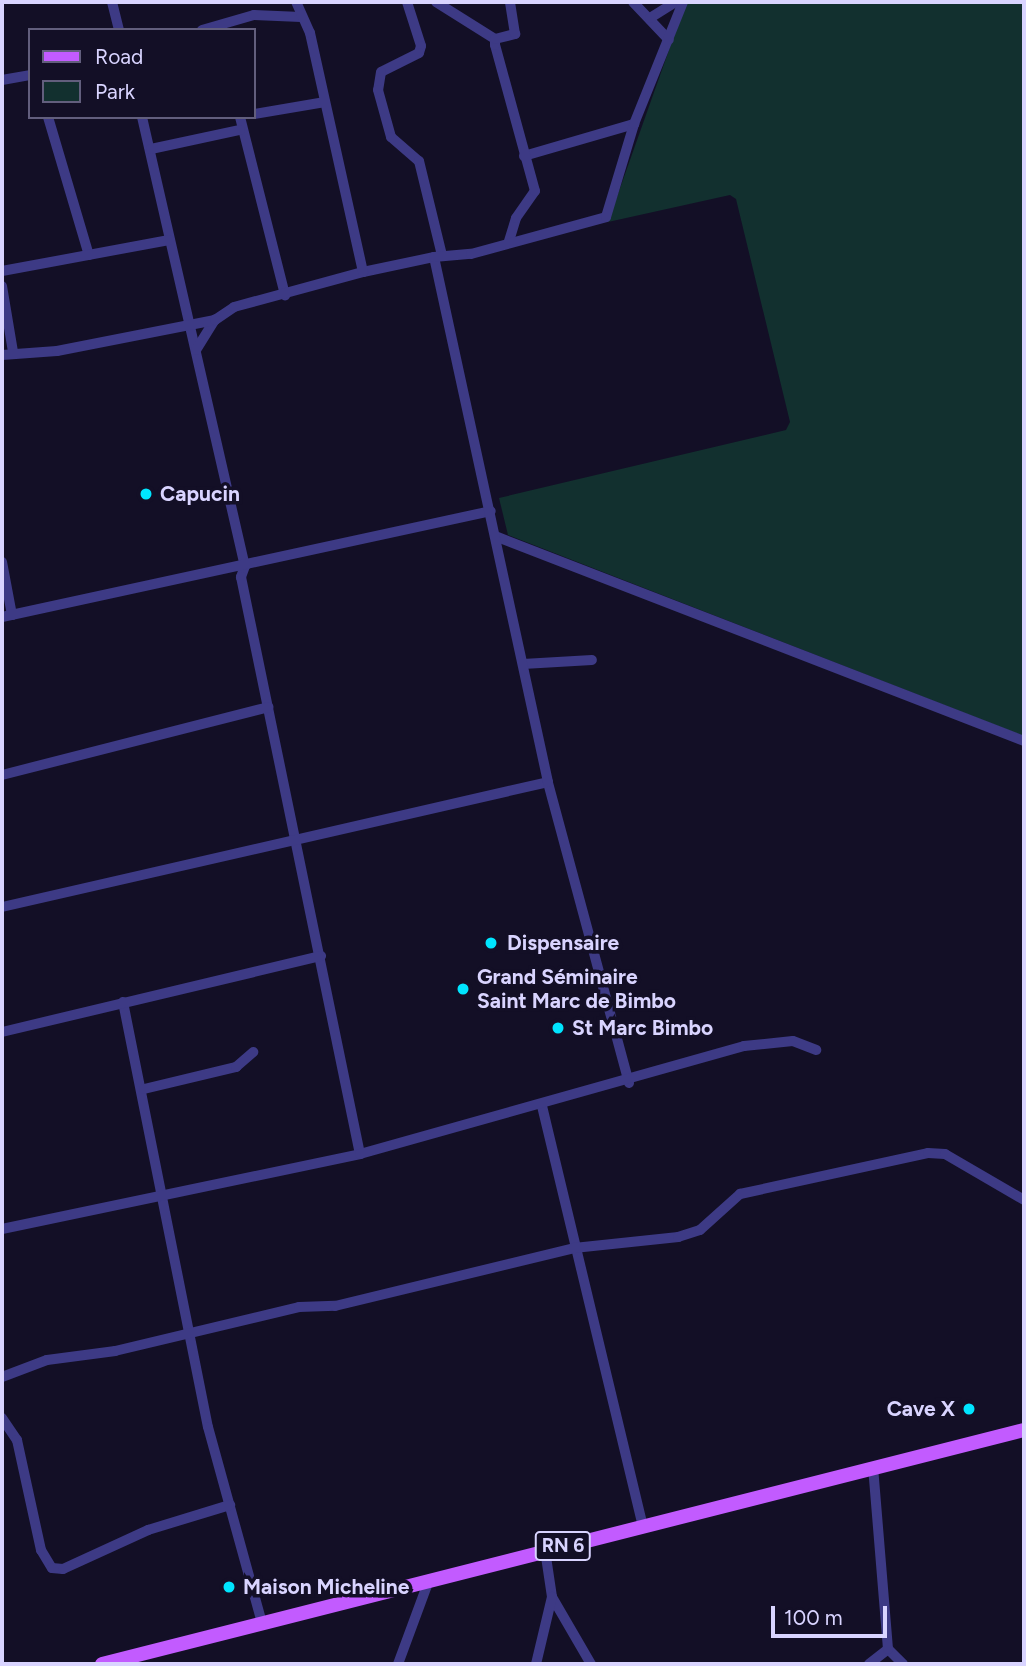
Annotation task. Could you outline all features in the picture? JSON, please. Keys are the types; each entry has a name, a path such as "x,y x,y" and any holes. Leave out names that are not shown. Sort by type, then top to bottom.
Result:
{"main road":[{"name":"RN 6","path":"102,1664 1024,1430"}],"street":[{"path":"112,2 118,28"},
{"path":"296,2 326,102 363,272"},
{"path":"407,2 421,46 419,53 381,72 378,90 391,138 419,161 548,782 629,1083"},
{"path":"436,2 495,39 535,199 516,218 509,242"},
{"path":"495,39 515,34 510,2"},
{"path":"633,2 669,40"},
{"path":"650,18 676,2"},
{"path":"2,286 8,353 57,351 215,320 234,307 363,272 403,269 438,256 509,242 606,217 634,124 683,2"},
{"path":"217,28 254,15 301,17"},
{"path":"2,80 28,75"},
{"path":"256,114 326,102"},
{"path":"49,119 89,255"},
{"path":"143,119 173,232 169,240 184,289 186,327 196,350 245,566 241,577 360,1154"},
{"path":"240,119 240,130 285,295"},
{"path":"524,156 634,124"},
{"path":"151,149 240,130"},
{"path":"2,271 169,240"},
{"path":"196,350 215,320"},
{"path":"2,562 7,616 491,511"},
{"path":"495,536 1024,741"},
{"path":"523,664 592,660"},
{"path":"2,775 268,707"},
{"path":"2,907 548,782"},
{"path":"2,1032 321,956"},
{"path":"123,1002 144,1089 163,1198 192,1329 208,1427 262,1623"},
{"path":"2,1229 163,1198 360,1154 629,1083 744,1046 793,1041 816,1050"},
{"path":"144,1089 236,1067 253,1052"},
{"path":"542,1106 643,1526"},
{"path":"2,1377 47,1360 115,1351 192,1329 299,1307 335,1306 446,1277 535,1263 574,1248 678,1237 700,1230 740,1194 928,1153 945,1154 1024,1200"},
{"path":"2,1418 17,1440 41,1550 52,1568 63,1569 148,1530 230,1504"},
{"path":"873,1468 888,1649 903,1664"},
{"path":"545,1550 552,1597 591,1664"},
{"path":"398,1664 429,1580"},
{"path":"536,1664 552,1597"},
{"path":"869,1664 888,1649"}],"green space":[{"path":"686,2 1024,2 1024,736 508,535 499,498 786,430 790,422 736,199 730,195 608,222"}],"place":[{"name":"Capucin","path":"146,494"},
{"name":"Dispensaire","path":"491,943"},
{"name":"Grand Séminaire Saint Marc de Bimbo","path":"463,989"},
{"name":"St Marc Bimbo","path":"558,1028"},
{"name":"Cave X","path":"969,1409"},
{"name":"Maison Micheline","path":"229,1587"}]}
